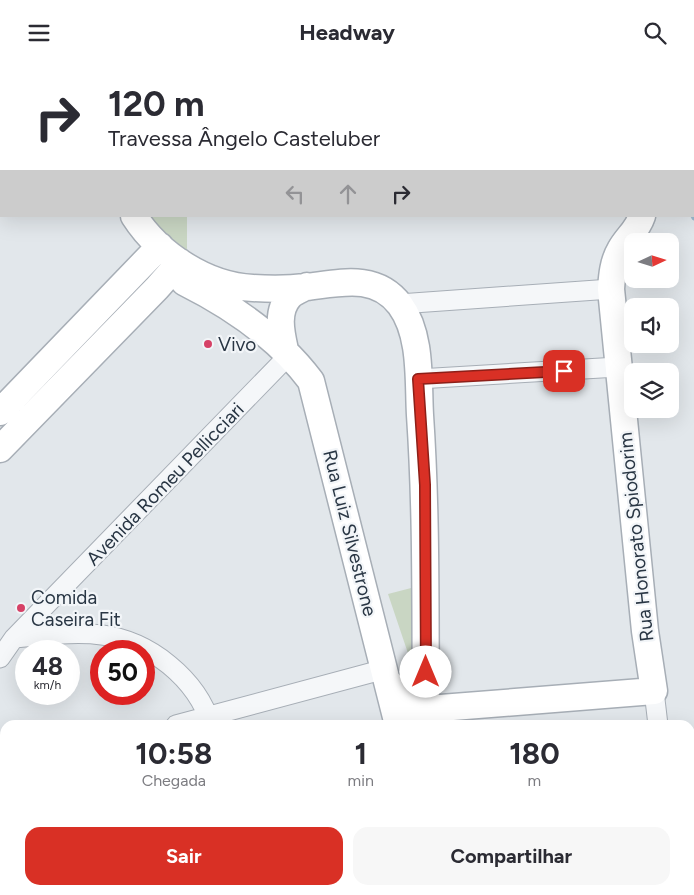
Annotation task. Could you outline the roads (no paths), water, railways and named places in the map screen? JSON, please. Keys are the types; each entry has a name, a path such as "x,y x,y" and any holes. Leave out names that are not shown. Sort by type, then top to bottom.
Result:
{"main road":[{"path":"117,217 129,236 164,260 210,278 236,286 252,288 307,287 347,281 370,284 386,291 399,304 408,319 414,339 425,485 426,717"},
{"path":"135,217 164,260"},
{"name":"Rua Honorato Spiodorim","path":"642,217 638,227 620,249 615,261 611,289 646,631 654,691"},
{"path":"0,412 164,260"},
{"path":"0,449 164,260"},
{"name":"Rua Luiz Silvestrone","path":"164,260 252,323 287,352 311,381 397,720"},
{"path":"287,352 280,320 286,301 291,295 307,287"},
{"path":"386,674 406,705 426,717 654,691"}],"street":[{"path":"399,304 611,289"},
{"name":"Avenida Romeu Pellicciari","path":"0,658 7,644 287,352"},
{"path":"418,379 618,367"},
{"path":"7,644 71,634 102,635 135,644 164,659 195,691 210,720"},
{"path":"214,720 386,674"},
{"name":"Rua Honorato Spiodorim","path":"654,691 657,720"}],"place":[{"name":"Vivo","path":"208,344"},
{"name":"Comida Caseira Fit","path":"21,608"}]}
